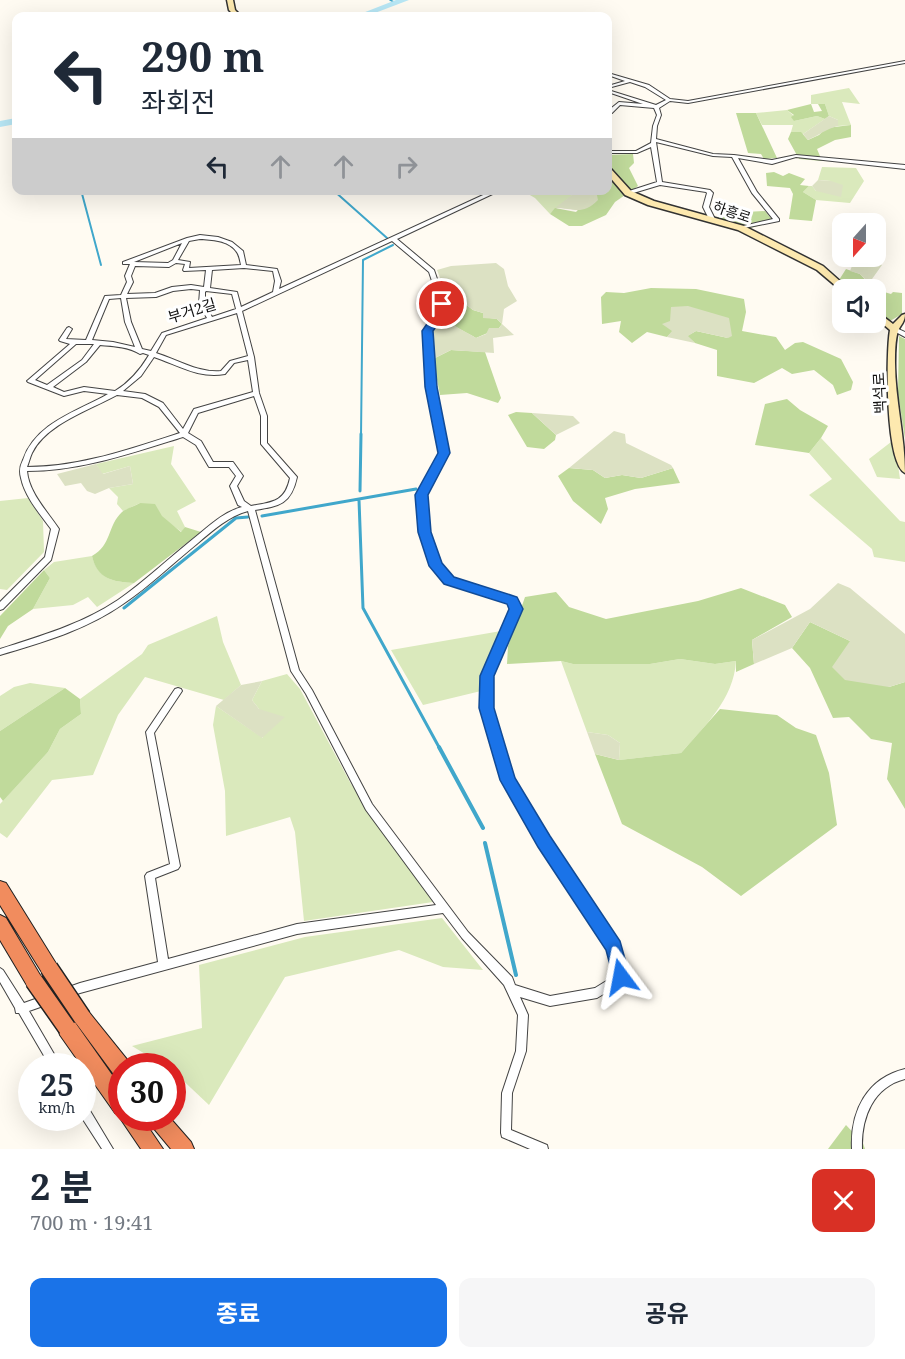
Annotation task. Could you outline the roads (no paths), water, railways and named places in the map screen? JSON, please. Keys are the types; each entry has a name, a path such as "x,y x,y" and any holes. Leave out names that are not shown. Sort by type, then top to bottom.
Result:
{"highway":[{"path":"0,889 49,968 75,1022 108,1081"},
{"path":"0,924 34,981 108,1055"},
{"path":"140,1131 153,1149"},
{"path":"169,1131 184,1149"}],"street":[{"path":"612,75 647,86 669,100 688,102 905,62"},
{"path":"612,86 631,80"},
{"path":"612,92 656,107"},
{"path":"612,110 619,103 656,107 669,100"},
{"path":"656,107 659,115 653,142 660,183"},
{"path":"612,152 637,152 653,142 713,155 772,162 796,156 905,166"},
{"path":"734,156 755,193 777,220 741,228"},
{"name":"하흥로","path":"612,175 628,193 651,203 741,228 820,268 833,279"},
{"path":"628,193 660,183 708,191 710,193 706,207 712,219"},
{"name":"부거2길","path":"23,470 33,446 49,430 74,413 133,381 164,334 239,310 489,195"},
{"path":"130,263 189,239 200,237 215,238 230,243 240,251 244,266"},
{"path":"130,263 169,265 175,261 189,239"},
{"path":"393,239 432,271 444,308 427,331 431,387 444,453 422,495 424,532 436,566 449,580 512,600 516,609 487,676 487,708 507,780 544,842 614,947 621,977 597,993 550,1001 512,989"},
{"path":"175,261 188,263 186,270 244,266 275,270 278,281 276,292"},
{"path":"130,263 128,276 130,282 123,296 128,322 140,352"},
{"path":"207,288 209,269"},
{"path":"207,288 202,291 202,304 211,319"},
{"path":"0,652 73,628 121,602 232,513 265,508 277,503 290,490 294,477 264,444 264,416 256,393 251,357 235,292 207,288 172,289 156,295 107,297 88,342"},
{"path":"894,329 905,317"},
{"path":"886,322 905,335"},
{"path":"69,329 62,340 74,344 98,342 152,354 210,375 223,373 232,362 251,357"},
{"name":"백석로","path":"894,329 893,404 905,470"},
{"path":"48,388 84,361 98,342"},
{"path":"74,344 30,381 63,394 84,389 143,396 161,405 184,434 199,443 211,465 231,464 240,476 233,486 240,503 250,509 295,671 309,692 369,807 465,935 508,981 512,989 523,1015 521,1051 507,1093 506,1133 543,1149"},
{"path":"0,607 48,558 55,529 26,483 23,470 49,471 118,455 184,434 196,411 256,393"},
{"path":"164,966 150,876 175,866 150,732 178,691"},
{"path":"20,1010 80,988 297,928 445,908"},
{"path":"0,973 48,1053"},
{"path":"857,1149 855,1134 867,1098 895,1075 905,1074"},
{"path":"96,1130 108,1149"}],"waterway":[{"path":"390,0 396,3"},
{"path":"371,12 405,0"},
{"path":"0,124 12,122"},
{"path":"82,195 101,265"},
{"path":"339,195 387,238"},
{"path":"361,436 363,260 393,245"},
{"path":"360,491 361,434"},
{"path":"262,516 416,489"},
{"path":"359,500 363,608 440,749"},
{"path":"124,608 236,518 248,517"},
{"path":"439,747 483,828"},
{"path":"485,843 516,975"}]}
